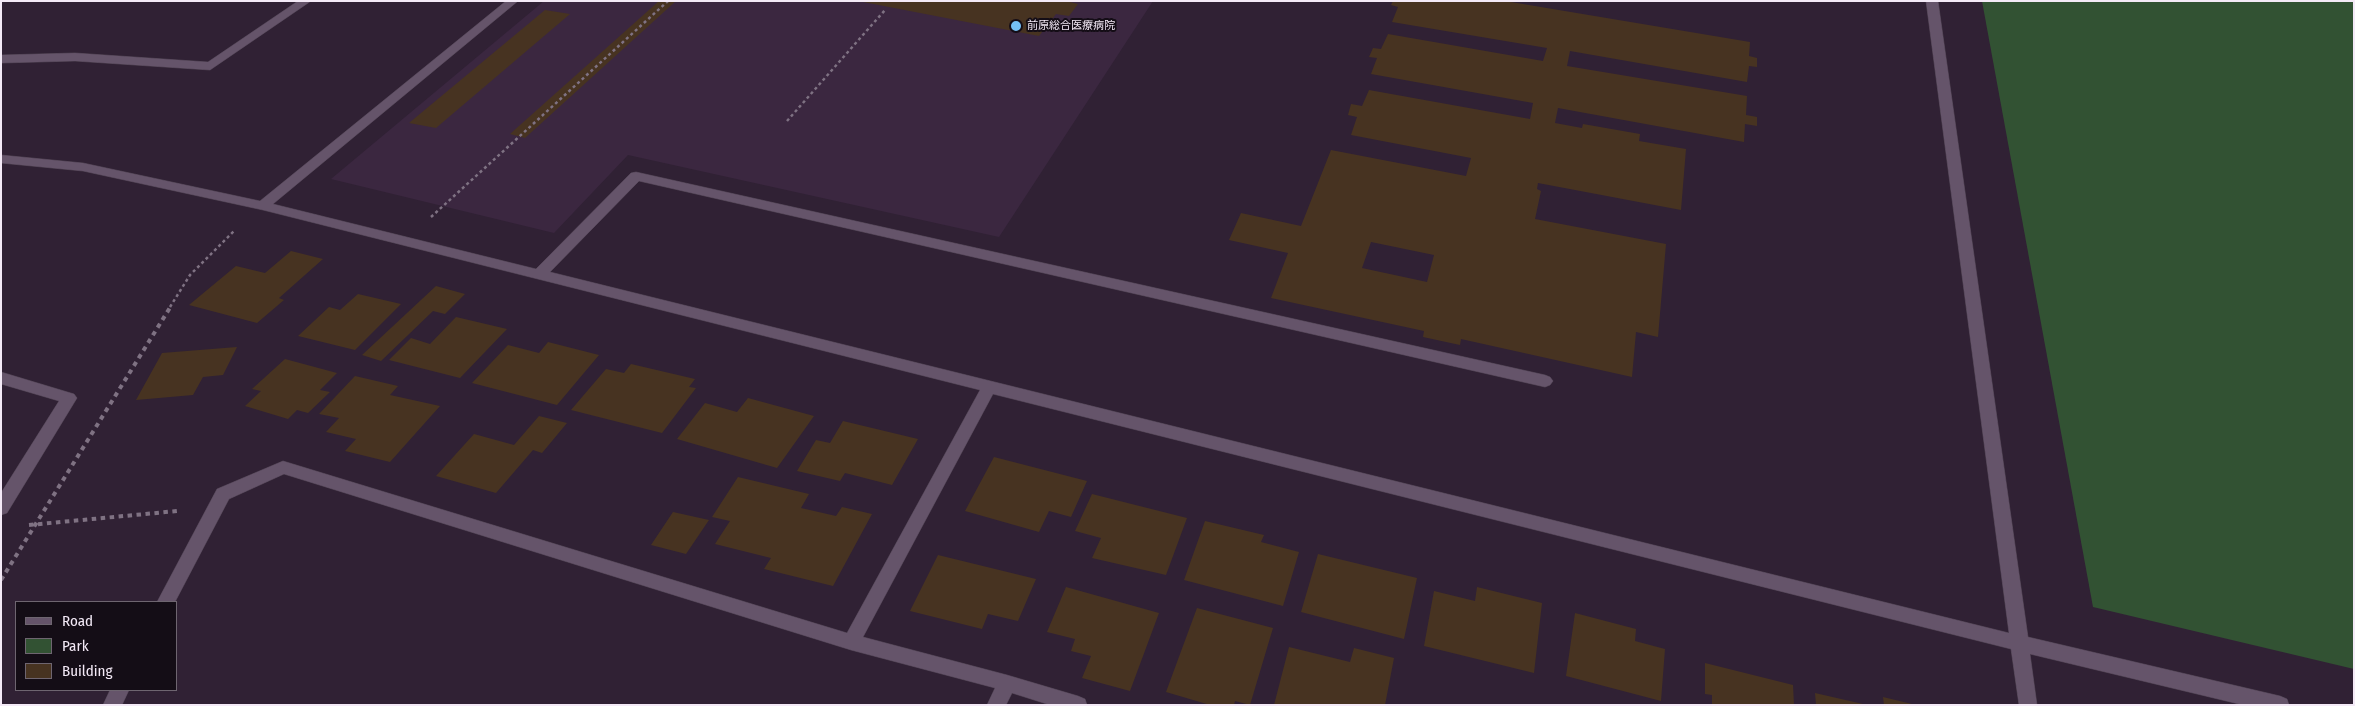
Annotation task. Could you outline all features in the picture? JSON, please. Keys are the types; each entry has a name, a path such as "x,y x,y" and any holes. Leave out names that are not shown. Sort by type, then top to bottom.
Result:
{"street":[{"path":"1,59 75,57 210,66 306,1"},
{"path":"263,206 513,1"},
{"path":"1932,1 1938,32 2028,705"},
{"path":"1,160 83,167 263,206 2019,643 2280,705"},
{"path":"539,275 636,176 1544,381"},
{"path":"1,378 69,398 1,508"},
{"path":"851,642 989,387"},
{"path":"167,601 223,494 283,467 851,642 1007,682 1078,705"},
{"path":"996,705 1007,682"},
{"path":"112,705 119,691"}],"path":[{"path":"424,222 668,1"},
{"path":"787,121 885,10"},
{"path":"1,580 190,274 237,228 263,206"},
{"path":"19,526 215,508"}],"shaded area":[{"path":"544,1 1153,1 999,237 628,155 554,233 331,179"}],"green space":[{"path":"1982,1 2354,1 2354,669 2093,607"}],"building":[{"path":"659,1 676,1 525,138 510,134"},
{"name":"前原総合医療病院","path":"858,1 1066,1 1078,4 1069,16 1056,14 1039,36"},
{"path":"1393,1 1505,1 1750,42 1749,56 1757,58 1757,67 1749,66 1747,82 1570,51 1567,66 1747,96 1746,115 1757,117 1757,126 1745,124 1744,142 1558,108 1555,123 1582,128 1583,124 1640,134 1639,141 1686,149 1681,210 1538,183 1537,189 1541,191 1535,219 1666,244 1658,337 1636,332 1632,377 1461,339 1460,345 1423,337 1424,331 1271,298 1288,253 1229,240 1241,213 1301,226 1331,150 1466,176 1471,158 1351,135 1357,117 1348,115 1351,104 1362,106 1369,90 1530,119 1533,103 1371,74 1377,58 1369,57 1373,48 1381,49 1388,34 1543,61 1547,48 1392,22 1398,7 1391,5","holes":["1371,242 1434,255 1427,282 1362,268"]},
{"path":"545,10 570,14 436,128 409,123"},
{"path":"291,251 323,259 279,298 284,300 257,323 189,305 236,266 265,273"},
{"path":"436,286 465,294 445,314 433,311 381,361 362,355"},
{"path":"358,294 401,304 355,350 298,336 329,307 340,310"},
{"path":"456,317 507,329 460,378 389,360 411,338 430,344"},
{"path":"548,342 599,355 557,405 472,383 508,345 539,353"},
{"path":"237,347 223,375 203,377 193,395 136,400 162,353"},
{"path":"285,359 337,373 320,390 330,392 308,413 297,410 288,419 245,406 261,391 252,389"},
{"path":"631,364 695,379 689,387 696,388 662,433 571,410 606,369 624,373"},
{"path":"355,376 398,386 390,395 440,406 390,462 345,451 356,439 326,432 339,418 319,414"},
{"path":"748,398 814,416 777,468 677,439 705,403 737,412"},
{"path":"539,416 567,423 542,453 533,450 496,493 436,476 474,434 514,445"},
{"path":"843,421 918,439 892,485 845,473 840,481 797,471 816,440 830,443"},
{"path":"994,457 1087,481 1071,517 1049,511 1039,532 965,511"},
{"path":"738,477 809,494 801,508 836,516 842,507 872,514 833,586 764,569 771,558 715,544 730,521 712,517"},
{"path":"1092,494 1187,518 1166,575 1092,558 1101,538 1075,531"},
{"path":"673,512 709,520 686,554 651,545"},
{"path":"1205,521 1264,535 1261,542 1299,552 1283,606 1184,580"},
{"path":"1318,554 1417,578 1404,639 1301,612"},
{"path":"938,555 1036,579 1018,621 988,614 982,629 910,611"},
{"path":"1066,587 1159,613 1130,691 1082,678 1091,656 1071,651 1075,639 1047,632"},
{"path":"1477,587 1542,603 1534,673 1424,646 1434,591 1475,601"},
{"path":"1197,608 1273,628 1250,705 1235,701 1234,705 1210,705 1166,692"},
{"path":"1575,613 1636,629 1635,641 1665,649 1661,701 1566,676"},
{"path":"1289,647 1350,662 1354,648 1394,658 1385,705 1274,705"},
{"path":"1705,663 1793,685 1794,705 1712,705 1712,695 1705,694"},
{"path":"1815,693 1863,704 1863,705 1816,705"},
{"path":"1883,697 1912,704 1912,705 1884,705"}],"place":[{"name":"前原総合医療病院","path":"1016,26"}]}
